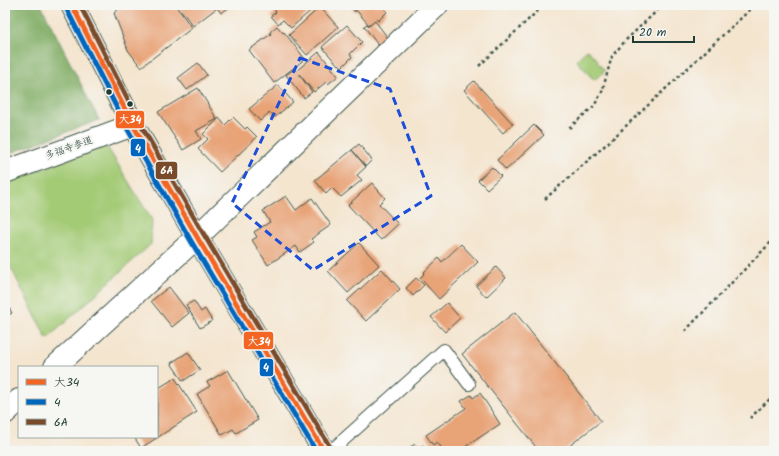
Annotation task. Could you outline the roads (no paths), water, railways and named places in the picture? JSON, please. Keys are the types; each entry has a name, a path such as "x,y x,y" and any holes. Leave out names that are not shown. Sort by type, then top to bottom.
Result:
{"street":[{"path":"72,5 133,124 197,237 324,451"},
{"path":"56,366 197,237 437,5"},
{"name":"多福寺参道","path":"5,172 133,124"},
{"path":"5,413 18,401"}],"lane":[{"path":"331,451 444,350 469,384"}]}
